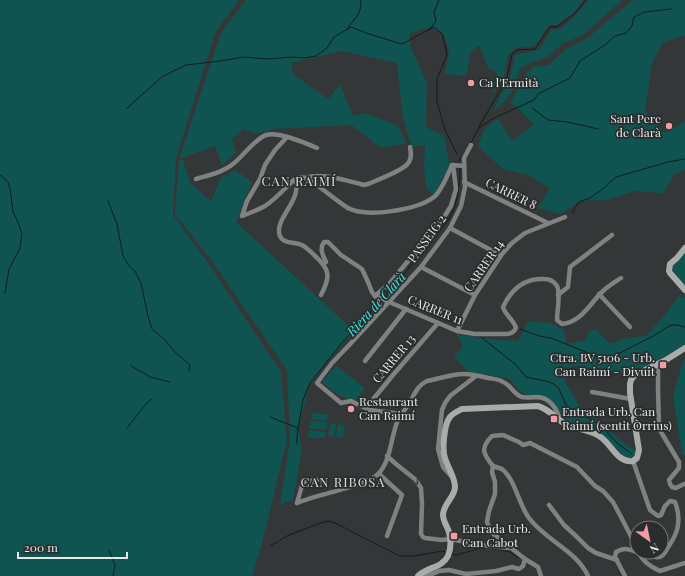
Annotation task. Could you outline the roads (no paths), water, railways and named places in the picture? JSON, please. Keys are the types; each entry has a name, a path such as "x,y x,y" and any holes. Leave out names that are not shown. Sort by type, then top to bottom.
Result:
{"street":[{"path":"196,179 222,172 266,135 276,134 317,148"},
{"path":"287,137 275,150 266,165 260,179 247,201 242,216 265,206 278,196 296,178 305,178 310,176 334,178 364,185 368,184 404,168 409,163 412,156 410,147"},
{"name":"PASSEIG 2","path":"366,408 351,401 341,403 318,383 332,363 421,267 450,228 461,206 465,187 464,158 471,145"},
{"path":"305,178 349,208 363,212 380,213 408,208 422,203 434,196 446,180 452,165 454,165"},
{"path":"323,264 326,262 321,246 324,242 328,242 341,255 362,269 375,296 390,283 444,217 451,206 456,189 454,165"},
{"path":"454,165 464,166"},
{"path":"296,178 296,191 294,198 279,226 278,231 280,238 286,242 306,247 323,264 328,278 321,295"},
{"name":"CARRER 8","path":"464,182 548,223"},
{"name":"CARRER 14","path":"456,331 475,295 500,256 512,243 525,233 564,217"},
{"path":"450,228 500,256"},
{"path":"612,235 570,266 568,287 558,295 557,320 562,324 577,319 584,313 599,294 621,278"},
{"path":"685,248 670,264 669,271 685,290"},
{"path":"421,267 475,295"},
{"name":"CARRER 11","path":"375,296 456,331 475,334 511,334 516,328 513,320 504,311 503,307 509,296 523,282 539,278 552,280 559,291 558,295"},
{"path":"599,294 630,327"},
{"path":"365,362 406,309"},
{"name":"CARRER 13","path":"366,408 438,323"},
{"path":"418,576 444,562 450,550 450,539 443,513 455,487 453,478 444,457 444,445 447,421 458,410 470,408 538,406 546,409 568,425 589,431 600,437 620,457 626,461 633,461 637,458 639,450 630,399 629,387 632,377 658,365 685,348"},
{"path":"658,365 659,426 679,462 679,468 669,480 672,487 676,488 685,484"},
{"path":"324,478 303,482 297,503 366,482 379,474 385,464 398,420 407,408 417,388 422,383 427,381 463,374 504,382 521,397 539,397 546,399 552,404 560,420"},
{"path":"453,478 443,467 438,449 442,410 450,396 476,376"},
{"path":"592,392 630,399"},
{"path":"366,408 376,412 402,414"},
{"path":"588,576 585,569 573,557 545,535 529,518 508,476 501,468 493,466 488,459 484,452 485,443 492,436 503,435 519,442 522,445 530,443 577,467 613,502 629,533"},
{"path":"387,456 416,480 420,488 422,504 422,536 425,538 442,540 450,539 487,546 511,548"},
{"path":"633,461 650,510 658,516 661,516 665,506 670,501 675,502 677,507 678,529 669,546"},
{"path":"493,466 492,472 495,482 495,494 487,522 491,532 525,559 538,567 541,576"},
{"path":"379,474 402,495 387,536"},
{"path":"549,506 564,525 588,548 596,553 617,560"},
{"path":"625,576 615,557 616,552 621,549 629,548"},
{"path":"423,576 439,571 449,570 466,574 496,571 512,567 519,569 523,566 525,559"},
{"path":"644,560 660,571 685,563"}],"waterway":[{"path":"347,29 359,13 361,0"},
{"path":"430,29 436,21 434,12 439,0"},
{"name":"Riera de Clarà","path":"471,143 481,123 506,82 512,54 517,50 535,49 550,27 557,27 574,14 586,0"},
{"path":"478,129 492,119 534,100 538,94 570,78 580,61 605,45 615,36 626,33 632,26 634,17 645,12 671,9"},
{"path":"126,109 163,76 186,65 244,57 266,59 292,57 304,58 316,56 327,48 334,37 351,27 402,44 434,27 442,34 447,55 437,79 437,102 445,130 457,154"},
{"path":"532,108 548,120 568,122 598,129"},
{"name":"Riera de Clarà","path":"459,161 466,151"},
{"path":"572,213 579,202 590,198 616,177 668,162 685,159"},
{"name":"Riera de Clarà","path":"384,297 441,230 450,217 457,197 460,168"},
{"path":"0,175 8,182 13,212 22,234 20,248 9,269 5,293"},
{"path":"108,201 117,224 123,256 129,266 135,271 141,283 152,329 190,365 189,371"},
{"name":"Riera de Clarà","path":"297,444 297,435 303,400 310,383 340,345 380,301"},
{"path":"520,329 539,336 551,338 604,358 616,355 671,325 685,327"},
{"path":"481,337 515,364 526,377 554,384 559,389 566,405 574,412 593,420 617,443 632,454"},
{"path":"131,366 150,377 170,382"},
{"path":"127,428 146,404 152,399"},
{"path":"270,417 298,428"},
{"path":"280,540 328,521 335,523 400,556 414,556 442,551 445,552"},
{"path":"271,545 278,542"},
{"path":"451,554 456,555 481,548 510,552 519,558"},
{"path":"109,550 115,565 113,576"}],"place":[{"name":"Ca l'Ermità","path":"471,83"},
{"name":"Sant Pere de Clarà","path":"669,126"},
{"name":"Ctra. BV 5106 - Urb. Can Raimí - Divuit","path":"663,365"},
{"name":"Restaurant Can Raimí","path":"351,409"},
{"name":"Entrada Urb. Can Raimí (sentit Òrrius)","path":"554,419"},
{"name":"Entrada Urb. Can Cabot","path":"454,536"}],"district":[{"name":"CAN RAIMÍ","path":"299,181"},
{"name":"CAN RIBOSA","path":"343,482"}]}
